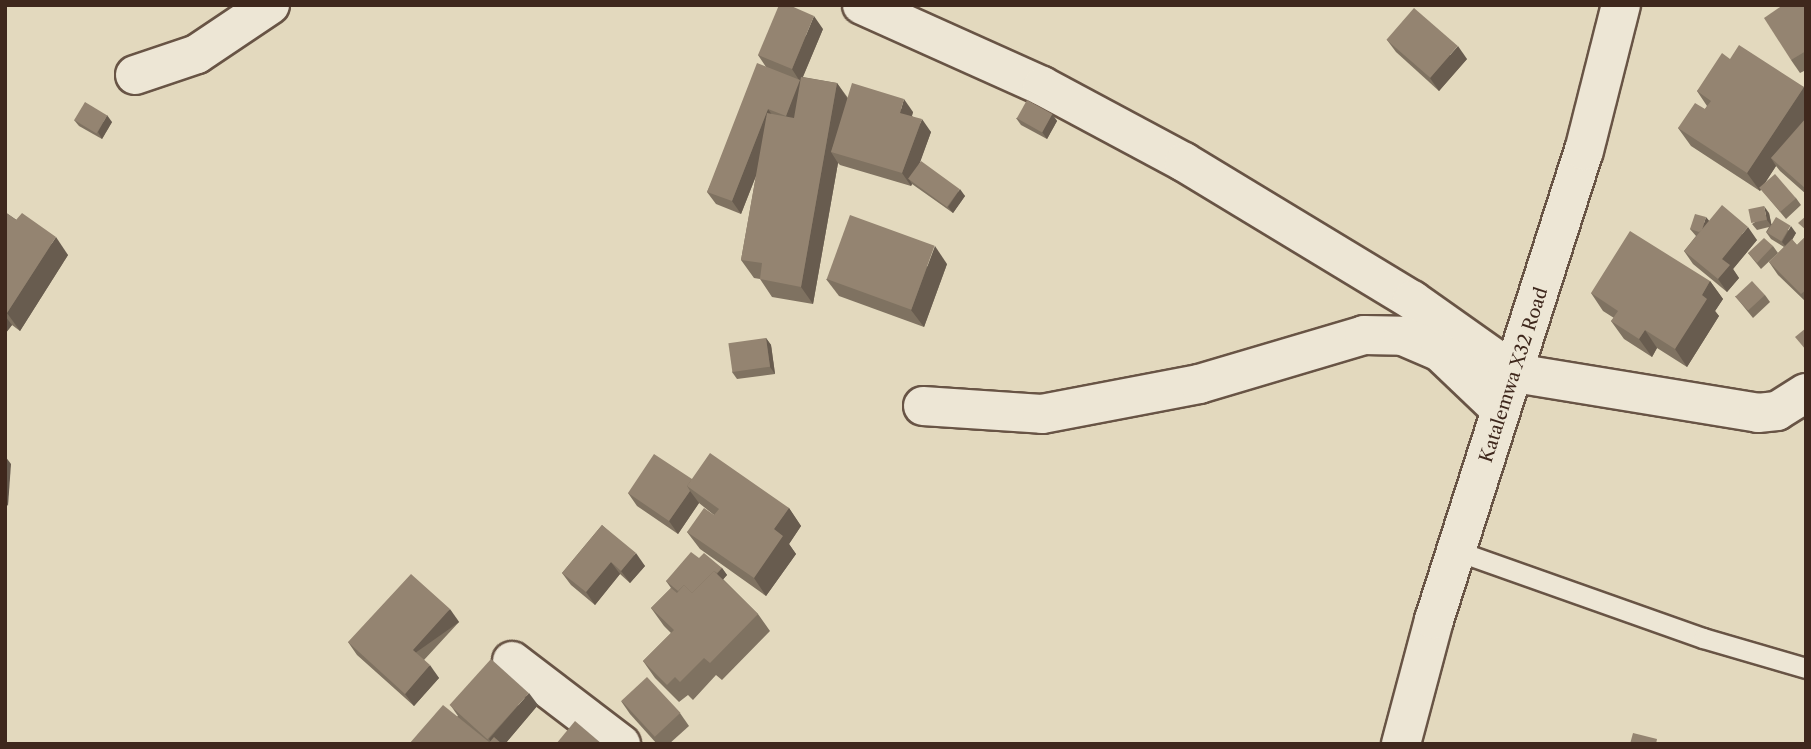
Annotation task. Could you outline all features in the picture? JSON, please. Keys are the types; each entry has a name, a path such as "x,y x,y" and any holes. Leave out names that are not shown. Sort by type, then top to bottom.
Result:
{"street":[{"path":"135,75 197,54 270,5"},
{"path":"862,5 1042,86 1184,162 1412,300 1516,373 1758,413 1777,411 1806,394"},
{"name":"Katalemwa X32 Road","path":"1401,744 1500,410 1516,373 1584,151 1622,5"},
{"path":"923,406 1042,414 1199,384 1364,335 1403,336 1440,352 1500,410"},
{"path":"512,661 621,744"}],"lane":[{"path":"1457,551 1703,638 1806,668"}],"building":[{"path":"779,5 789,5 814,16 792,69 758,55"},
{"path":"1783,5 1806,5 1806,51 1791,60 1764,18"},
{"path":"1414,8 1458,46 1430,78 1386,40"},
{"path":"1739,45 1804,87 1747,173 1678,128 1695,103 1705,109 1711,101 1697,91 1722,53 1730,59"},
{"path":"757,63 800,80 786,116 768,109 732,201 707,192"},
{"path":"801,77 837,83 801,287 760,279 762,263 741,260 767,113 794,118"},
{"path":"852,83 904,99 900,113 922,119 902,173 831,152"},
{"path":"1027,100 1052,114 1042,132 1017,118"},
{"path":"85,102 107,115 96,133 74,120"},
{"path":"1806,118 1806,189 1771,158"},
{"path":"921,161 960,189 947,207 908,179"},
{"path":"1775,174 1796,198 1780,212 1759,188"},
{"path":"1722,205 1748,227 1722,259 1730,265 1718,279 1684,251"},
{"path":"1764,206 1767,220 1751,223 1748,209"},
{"path":"5,212 16,220 22,213 56,237 7,313 5,312"},
{"path":"1695,214 1706,217 1699,232 1690,229"},
{"path":"850,215 935,246 911,310 827,279"},
{"path":"1806,216 1806,230 1798,223"},
{"path":"1776,217 1791,226 1781,241 1767,232"},
{"path":"1630,231 1710,281 1702,295 1707,299 1675,349 1645,330 1639,339 1611,321 1618,311 1591,293"},
{"path":"1806,236 1806,290 1801,294 1769,262 1792,239 1797,245"},
{"path":"1764,238 1773,246 1757,263 1748,253"},
{"path":"1752,281 1765,295 1748,311 1735,297"},
{"path":"1806,328 1806,350 1795,337"},
{"path":"766,338 770,367 732,372 728,343"},
{"path":"710,453 789,508 774,529 783,536 754,578 687,532 704,508 714,515 719,509 687,486"},
{"path":"654,454 692,479 687,486 690,491 669,521 628,493"},
{"path":"602,525 636,553 621,571 611,562 586,592 562,573"},
{"path":"691,552 699,558 704,553 722,568 717,573 714,571 692,593 684,585 678,591 666,581"},
{"path":"714,571 758,614 710,663 704,658 680,682 675,677 667,685 643,661 674,630 651,608 671,588 677,593 684,585 692,593"},
{"path":"411,574 450,609 413,650 430,665 405,694 348,642"},
{"path":"491,659 529,693 487,739 450,705"},
{"path":"647,677 680,713 655,737 621,701"},
{"path":"443,705 489,742 488,744 409,744"},
{"path":"575,721 602,744 556,744"},
{"path":"1633,733 1657,739 1656,744 1630,744"},
{"path":"494,737 502,744 488,744"}]}
